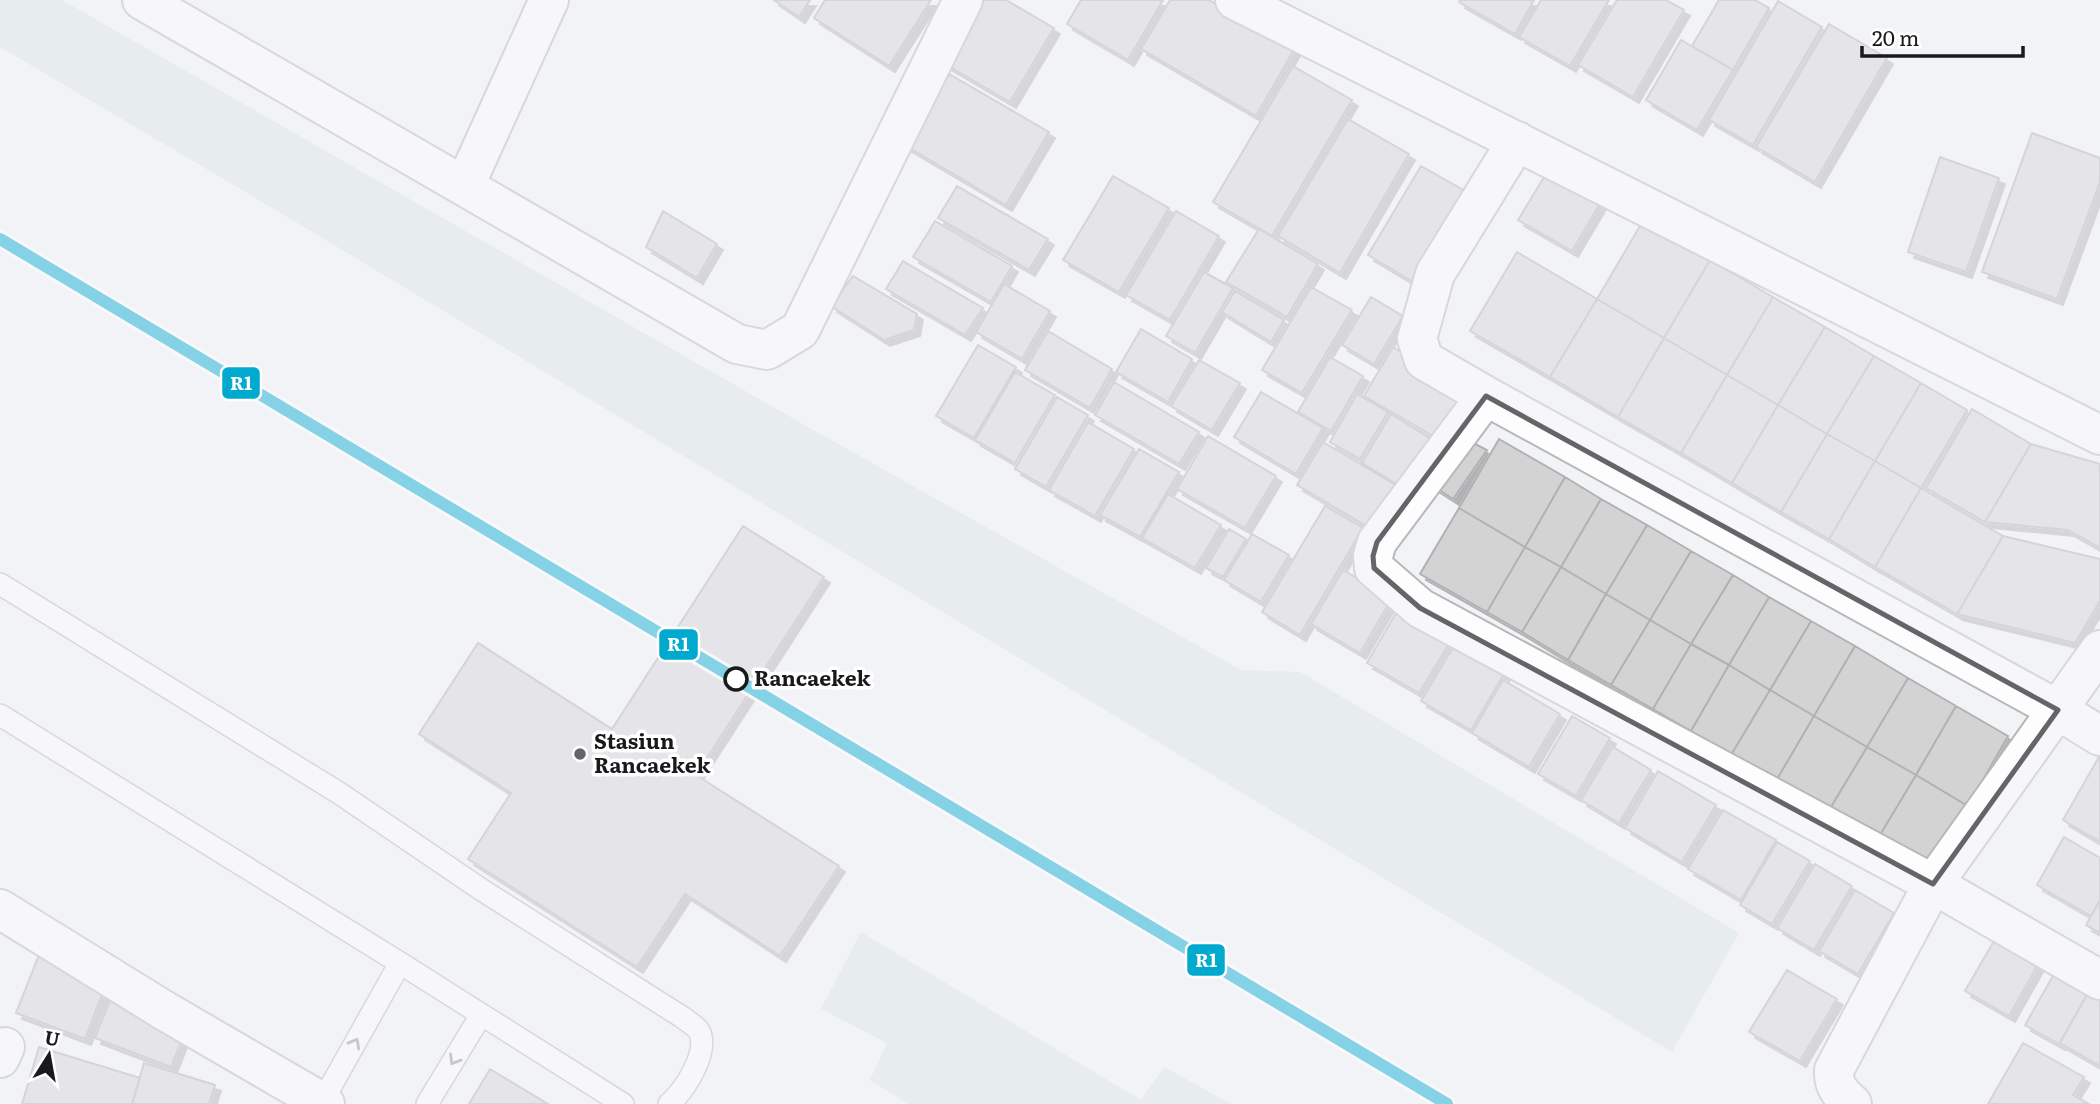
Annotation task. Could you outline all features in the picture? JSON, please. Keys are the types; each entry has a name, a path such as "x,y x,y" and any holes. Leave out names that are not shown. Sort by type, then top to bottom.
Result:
{"street":[{"path":"142,0 737,344 767,350 800,330 963,0"},
{"path":"465,185 549,0"},
{"path":"1235,0 2100,435"},
{"path":"1517,141 1435,274 1417,339 1424,360 2058,710 2100,736"},
{"path":"1486,396 1377,542 1373,556 1374,568 1420,608 1933,884 2100,980"},
{"path":"1852,1104 1833,1082 1834,1070 1933,884 2100,650"},
{"path":"0,909 323,1103"}],"lane":[{"path":"0,584 338,793 482,890 682,1017 698,1031 702,1047 694,1071 668,1104"},
{"path":"0,715 623,1104"},
{"path":"323,1103 400,963"},
{"path":"427,1104 481,1015"}],"highlighted area":[{"path":"1486,396 2058,710 1933,884 1420,608 1374,568 1373,556 1377,542"}],"shaded area":[{"path":"0,0 62,0 822,435 1241,670 1300,672 1739,933 1672,1052 296,222 0,47"},
{"path":"861,932 1141,1100 1164,1067 1231,1104 908,1104 870,1080 887,1043 821,1009"}],"building":[{"path":"774,0 810,0 799,17"},
{"path":"825,0 931,0 889,66 814,18"},
{"path":"983,0 1006,0 1054,28 1010,102 945,64"},
{"path":"1081,0 1163,0 1128,60 1067,24"},
{"path":"1170,0 1209,0 1294,50 1256,116 1141,49"},
{"path":"1534,0 1515,34 1459,2"},
{"path":"1541,0 1609,0 1570,66 1519,37"},
{"path":"1617,0 1666,0 1684,10 1633,97 1578,65"},
{"path":"1719,0 1755,0 1769,8 1733,70 1692,46"},
{"path":"1778,1 1822,27 1753,145 1709,120"},
{"path":"1829,24 1887,58 1815,182 1756,147"},
{"path":"1681,40 1733,70 1697,130 1646,100"},
{"path":"1293,66 1352,100 1272,236 1213,202"},
{"path":"949,74 1049,132 1006,205 906,146"},
{"path":"1348,119 1409,154 1340,273 1278,236"},
{"path":"2032,133 2100,158 2100,182 2057,299 1982,272"},
{"path":"1940,157 1999,178 1966,272 1908,252"},
{"path":"1552,164 1605,195 1572,251 1518,220"},
{"path":"1421,166 1474,196 1420,286 1368,255"},
{"path":"1113,176 1169,208 1119,292 1063,260"},
{"path":"957,186 1048,239 1029,270 938,218"},
{"path":"663,211 717,244 697,278 646,247"},
{"path":"1176,211 1219,236 1170,320 1126,295"},
{"path":"935,221 1012,266 991,302 913,257"},
{"path":"1643,221 1710,260 1664,338 1597,299"},
{"path":"1259,229 1318,264 1287,317 1226,282"},
{"path":"1517,252 1597,299 1550,377 1470,331"},
{"path":"1710,260 1773,297 1727,375 1664,338"},
{"path":"903,261 983,308 965,335 886,289"},
{"path":"1204,272 1233,288 1195,353 1166,336"},
{"path":"853,276 917,314 914,330 884,340 831,306"},
{"path":"1004,284 1050,311 1022,359 976,332"},
{"path":"1311,287 1352,310 1302,393 1262,370"},
{"path":"1235,291 1284,320 1271,342 1222,312"},
{"path":"1371,297 1403,316 1374,364 1342,345"},
{"path":"1773,297 1825,327 1778,405 1727,375"},
{"path":"1597,299 1664,338 1618,417 1550,377"},
{"path":"1825,327 1874,356 1827,434 1778,405"},
{"path":"1141,329 1192,359 1168,402 1116,372"},
{"path":"1048,331 1112,369 1090,408 1025,370"},
{"path":"1664,338 1727,375 1681,453 1618,417"},
{"path":"978,345 1016,367 974,438 936,416"},
{"path":"1393,347 1475,396 1447,444 1364,396"},
{"path":"1874,356 1921,383 1875,461 1827,434"},
{"path":"1330,357 1363,376 1331,431 1298,412"},
{"path":"1199,360 1240,383 1212,430 1171,406"},
{"path":"1015,372 1055,395 1015,463 975,440"},
{"path":"1727,375 1778,405 1732,483 1681,453"},
{"path":"1114,382 1199,432 1179,464 1095,415"},
{"path":"1921,383 1967,410 1921,488 1875,461"},
{"path":"1261,392 1323,428 1296,474 1234,437"},
{"path":"1357,394 1388,412 1360,459 1330,442"},
{"path":"1057,397 1088,415 1046,487 1015,469"},
{"path":"1778,405 1827,434 1781,512 1732,483"},
{"path":"1972,409 2031,444 1985,522 1926,488"},
{"path":"1391,414 1431,439 1403,488 1362,463"},
{"path":"1088,422 1134,449 1095,516 1049,490"},
{"path":"1827,434 1875,461 1829,539 1781,512"},
{"path":"1208,436 1276,476 1245,528 1177,489"},
{"path":"1462,437 1487,450 1453,499 1433,486"},
{"path":"1499,439 1565,477 1525,547 1459,508"},
{"path":"1323,442 1404,490 1378,533 1297,485"},
{"path":"2031,444 2100,464 2100,548 2068,530 1985,522"},
{"path":"1139,449 1179,472 1140,537 1100,515"},
{"path":"1875,461 1921,488 1875,567 1829,539"},
{"path":"1565,477 1601,499 1561,567 1525,547"},
{"path":"1921,488 2003,536 1957,614 1875,567"},
{"path":"1168,494 1221,525 1195,568 1142,538"},
{"path":"1601,499 1647,525 1606,594 1561,567"},
{"path":"1325,506 1363,528 1300,635 1262,612"},
{"path":"1459,508 1525,547 1487,612 1420,574"},
{"path":"1647,525 1691,551 1650,620 1606,594"},
{"name":"Stasiun Rancaekek","path":"743,526 824,577 696,775 839,866 780,956 685,894 637,967 468,859 511,793 419,734 478,643 612,729"},
{"path":"1229,529 1246,539 1223,577 1206,568"},
{"path":"1252,534 1289,555 1261,602 1224,580"},
{"path":"2003,536 2100,559 2100,601 2075,643 1957,614"},
{"path":"1525,547 1561,567 1522,632 1487,612"},
{"path":"1691,551 1733,575 1691,644 1650,620"},
{"path":"1561,567 1606,594 1568,660 1522,632"},
{"path":"1343,570 1392,598 1360,653 1311,624"},
{"path":"1733,575 1769,597 1729,665 1691,644"},
{"path":"1606,594 1650,620 1611,685 1568,660"},
{"path":"1769,597 1811,621 1770,690 1729,665"},
{"path":"1397,611 1450,642 1419,693 1367,663"},
{"path":"1650,620 1691,644 1653,709 1611,685"},
{"path":"1811,621 1855,646 1814,716 1770,690"},
{"path":"1691,644 1729,665 1691,731 1653,709"},
{"path":"1454,646 1504,674 1471,730 1421,701"},
{"path":"1855,646 1908,678 1867,747 1814,716"},
{"path":"1729,665 1770,690 1731,755 1691,731"},
{"path":"1908,678 1956,706 1916,775 1867,747"},
{"path":"1503,680 1560,714 1529,767 1472,733"},
{"path":"1770,690 1814,716 1776,781 1731,755"},
{"path":"1956,706 2008,736 1968,806 1916,775"},
{"path":"1572,716 1610,738 1576,796 1538,774"},
{"path":"1814,716 1867,747 1828,812 1776,781"},
{"path":"1613,747 1651,770 1619,823 1581,800"},
{"path":"1867,747 1916,775 1877,840 1828,812"},
{"path":"2100,755 2100,842 2063,820"},
{"path":"1658,771 1716,805 1682,862 1625,828"},
{"path":"1916,775 1968,806 1930,871 1877,840"},
{"path":"1723,810 1776,840 1741,900 1688,869"},
{"path":"2064,837 2100,858 2100,900 2091,916 2037,885"},
{"path":"1777,842 1810,861 1772,924 1740,905"},
{"path":"1815,864 1852,886 1814,950 1777,928"},
{"path":"1855,890 1894,913 1858,974 1819,951"},
{"path":"2100,900 2100,933 2086,925"},
{"path":"1998,934 2041,959 2009,1016 1965,991"},
{"path":"39,955 107,982 85,1039 16,1013"},
{"path":"2058,967 2092,986 2059,1044 2025,1025"},
{"path":"1787,970 1837,999 1800,1061 1749,1032"},
{"path":"2092,986 2100,990 2100,1066 2060,1043"},
{"path":"110,1000 186,1029 171,1067 95,1038"},
{"path":"2023,1043 2084,1077 2073,1095 2089,1104 1988,1104"},
{"path":"39,1047 140,1078 132,1104 22,1104"},
{"path":"144,1063 215,1085 209,1104 132,1104"},
{"path":"490,1069 548,1104 469,1104"}],"transit line":[{"name":"R1","path":"0,239 1447,1104"}],"place":[{"name":"Rancaekek","path":"736,679"},
{"name":"Stasiun Rancaekek","path":"580,754"}]}
